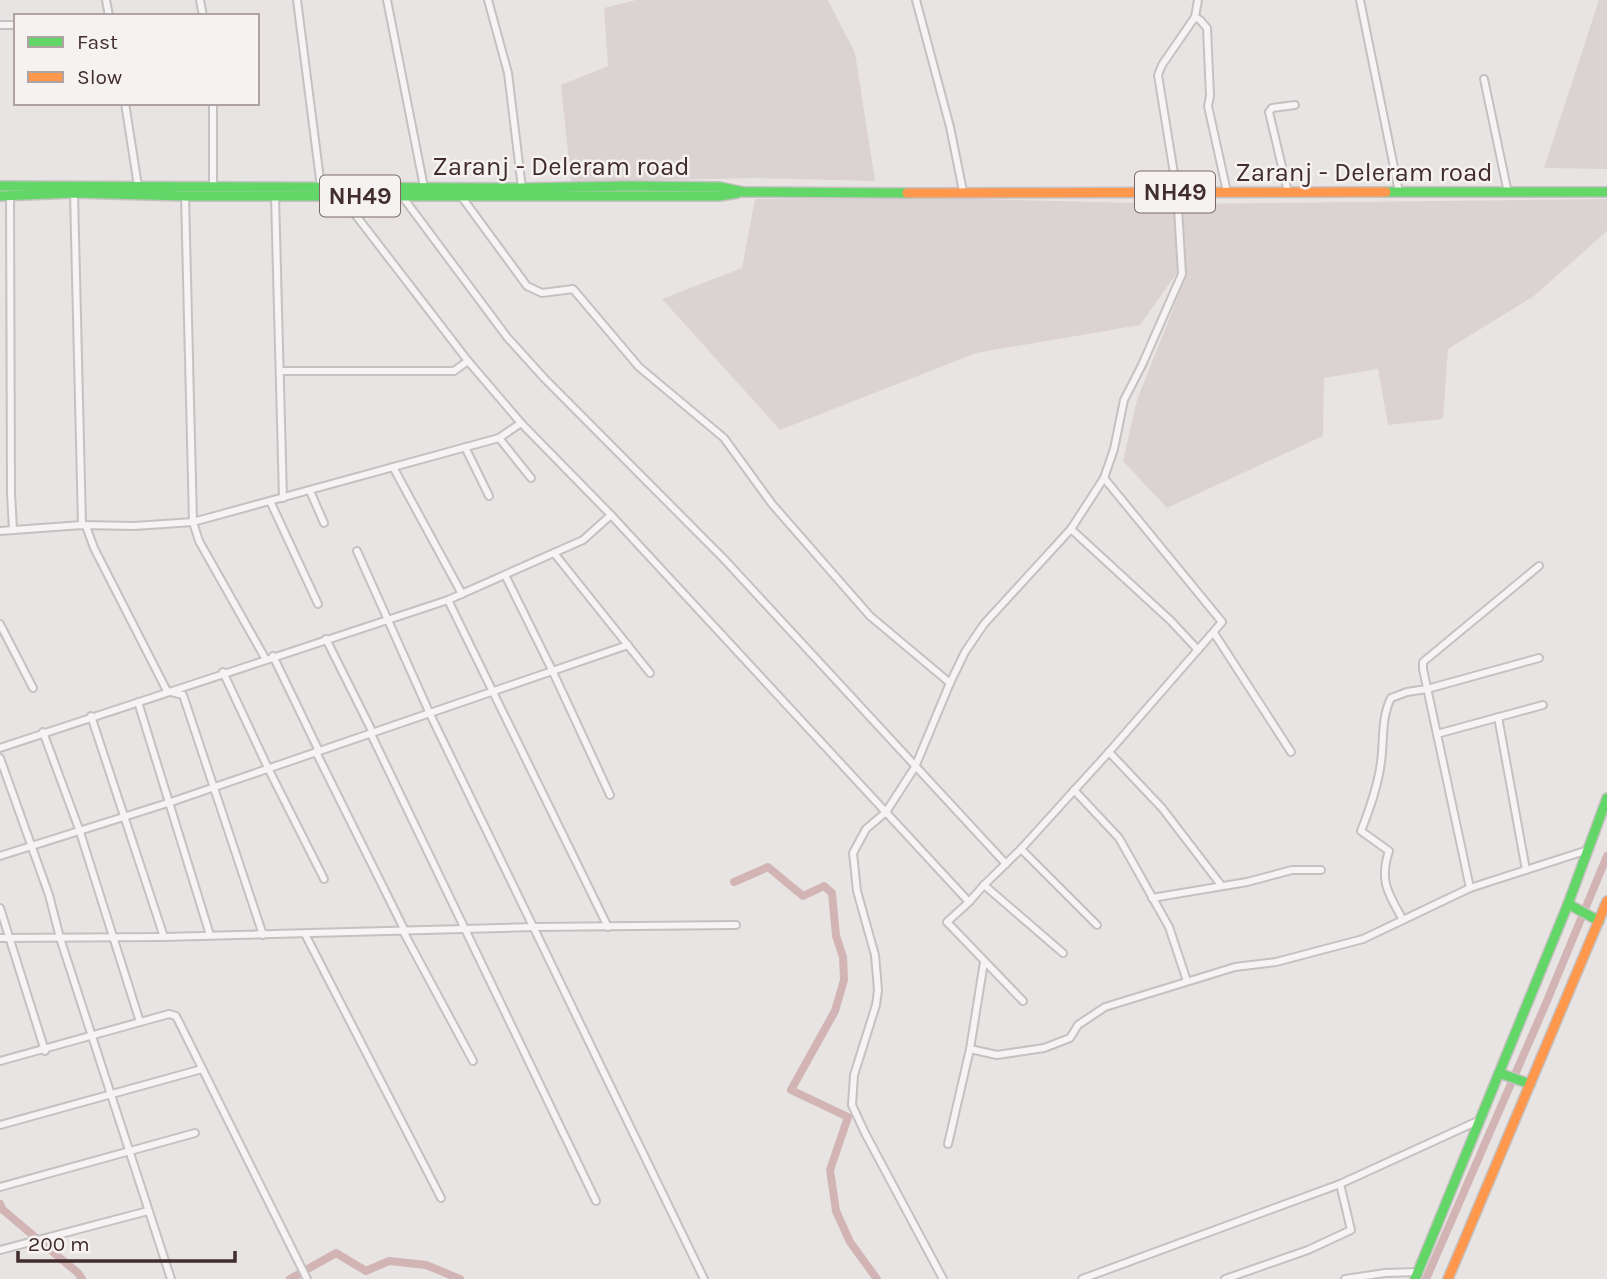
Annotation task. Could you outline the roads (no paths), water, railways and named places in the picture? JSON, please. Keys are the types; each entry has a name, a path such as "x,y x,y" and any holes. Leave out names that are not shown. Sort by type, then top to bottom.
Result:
{"main road":[{"name":"Zaranj - Deleram road","path":"0,186 720,187 744,192"},
{"name":"Zaranj - Deleram road","path":"5,196 74,193 185,196 720,196 744,192 963,191 1607,192"},
{"path":"1417,1276 1568,904 1607,798"},
{"path":"1448,1279 1607,901"},
{"path":"1568,904 1599,921"},
{"path":"1499,1073 1530,1084"}],"street":[{"path":"297,0 321,187"},
{"path":"387,0 424,187"},
{"path":"488,0 508,73 522,187"},
{"path":"916,0 950,127 963,191"},
{"path":"943,1279 864,1133 852,1105 854,1075 876,1005 878,990 875,956 858,891 853,853 866,829 886,812 915,767 965,652 984,624 1071,529 1104,478 1114,449 1124,400 1182,274 1177,192 1158,75 1195,18 1198,0"},
{"path":"1360,0 1399,192"},
{"path":"1195,18 1207,28 1210,96 1208,106 1227,192"},
{"path":"1484,79 1508,193"},
{"path":"125,105 138,186"},
{"path":"212,105 213,186"},
{"path":"1288,192 1269,112 1272,108 1295,105"},
{"path":"74,193 84,525 167,691 183,695 263,935"},
{"path":"5,196 13,530"},
{"path":"185,196 193,522 199,541 265,658"},
{"path":"275,196 283,498"},
{"path":"341,196 468,361 521,423 611,515 969,902"},
{"path":"401,196 507,337 544,378 723,559 1006,864"},
{"path":"461,196 527,286 542,293 573,289 639,368 723,438 772,504 870,616 950,683"},
{"path":"280,371 454,371 468,361"},
{"path":"0,531 193,522 499,438 521,423"},
{"path":"499,438 531,478"},
{"path":"465,447 489,495"},
{"path":"393,467 462,594"},
{"path":"1023,1001 947,922 1021,849 1221,625 1220,618 1104,478"},
{"path":"310,491 324,523"},
{"path":"270,501 318,604"},
{"path":"0,748 265,658 447,600 583,540 611,515"},
{"path":"1071,529 1171,621 1198,650"},
{"path":"356,551 430,714 704,1279"},
{"path":"554,553 650,673"},
{"path":"1470,888 1423,662 1539,566"},
{"path":"505,576 610,796"},
{"path":"447,600 608,927"},
{"path":"0,625 33,688"},
{"path":"1214,633 1291,752"},
{"path":"326,639 596,1201"},
{"path":"0,856 171,802 628,645"},
{"path":"273,656 404,931 473,1061"},
{"path":"1403,920 1388,892 1383,868 1389,851 1361,831 1373,802 1381,761 1385,710 1391,698 1539,658"},
{"path":"223,672 324,879"},
{"path":"138,702 210,935"},
{"path":"1437,734 1543,705"},
{"path":"91,716 164,937"},
{"path":"1498,717 1526,870"},
{"path":"43,732 79,830 140,1022"},
{"path":"1109,752 1162,808 1221,885"},
{"path":"0,758 49,895 110,1095 171,1279"},
{"path":"1074,790 1119,838 1169,927 1187,981"},
{"path":"1021,849 1097,925"},
{"path":"970,1049 997,1055 1044,1048 1070,1038 1078,1025 1105,1007 1235,967 1276,962 1363,939 1470,888 1588,850"},
{"path":"1152,898 1247,882 1292,870 1321,870"},
{"path":"984,885 1063,953"},
{"path":"0,908 45,1051"},
{"path":"0,939 736,925"},
{"path":"305,934 441,1198"},
{"path":"948,1144 970,1049 984,962"},
{"path":"0,1061 45,1051 169,1014 176,1016 307,1279"},
{"path":"0,1125 202,1069"},
{"path":"1082,1279 1340,1184 1482,1119"},
{"path":"0,1187 195,1133"},
{"path":"1225,1279 1308,1250 1351,1230 1340,1184"},
{"path":"0,1250 148,1211"},
{"path":"1345,1279 1385,1273 1417,1276"}],"waterway":[{"path":"1426,1279 1607,856"},
{"path":"734,882 768,867 803,896 824,886 832,893 836,936 843,957 844,980 835,1011 791,1090 848,1117 830,1170 836,1211 850,1242 877,1279"},
{"path":"0,1204 3,1210 82,1279"},
{"path":"290,1279 336,1253 366,1271 389,1261 426,1265 460,1279"}]}
